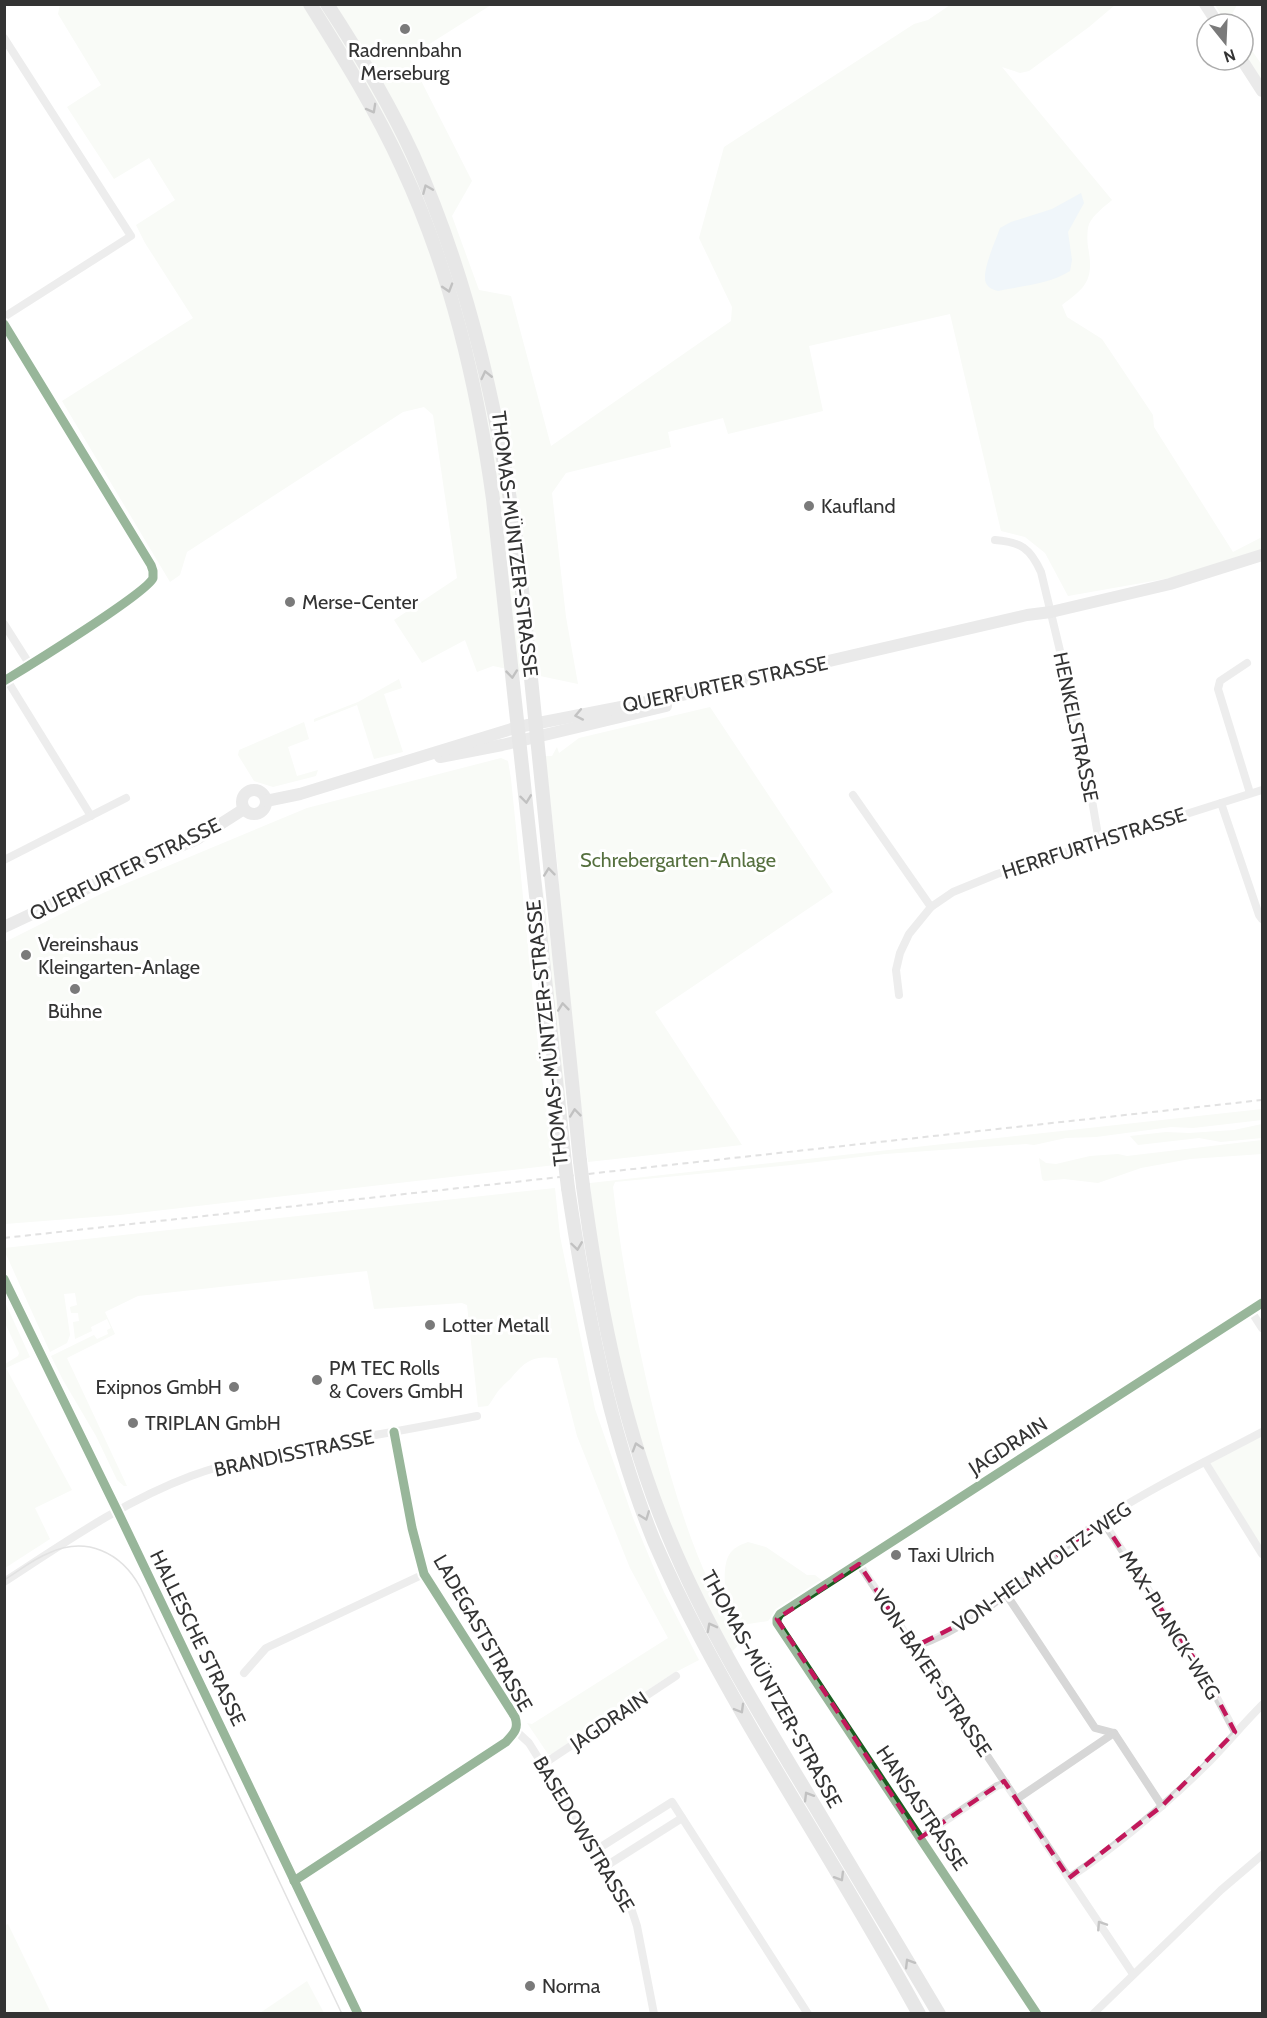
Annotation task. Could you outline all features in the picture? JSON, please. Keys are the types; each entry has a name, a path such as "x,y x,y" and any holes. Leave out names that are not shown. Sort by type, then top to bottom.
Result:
{"main road":[{"name":"THOMAS-MÜNTZER-STRASSE","path":"310,4 357,80 402,167 442,266 470,368 487,457 568,1188 581,1277 604,1386 630,1476 655,1542 694,1627 919,2013"},
{"name":"THOMAS-MÜNTZER-STRASSE","path":"327,4 370,74 412,154 446,237 469,308 491,395 511,505 583,1186 599,1295 618,1383 647,1481 677,1556 713,1632 757,1711 939,2013"},
{"path":"1250,72 1263,91"},
{"name":"QUERFURTER STRASSE","path":"266,801 300,794 402,763 518,734 1023,623 1051,612 1170,584 1263,555"},
{"path":"251,791 259,791 266,801 265,808 256,814 244,809 243,800 251,791"},
{"name":"QUERFURTER STRASSE","path":"4,927 197,839 244,809"},
{"name":"HALLESCHE STRASSE","path":"4,1279 358,2013"}],"street":[{"path":"4,38 131,236 4,317"},
{"path":"4,324 153,571 153,578 146,587 6,681 92,816"},
{"path":"995,540 1014,541 1035,557 1051,612"},
{"name":"HENKELSTRASSE","path":"1051,612 1082,742 1099,841"},
{"path":"4,624 30,665"},
{"path":"1247,663 1220,681 1218,689 1250,793"},
{"name":"HERRFURTHSTRASSE","path":"899,996 896,970 900,953 909,934 931,907 953,892 978,881 1099,841 1263,790"},
{"path":"853,795 931,907"},
{"path":"4,860 126,798"},
{"path":"1221,803 1259,915 1263,919"},
{"name":"JAGDRAIN","path":"777,1623 780,1614 1263,1303"},
{"path":"1251,1311 1263,1328"},
{"name":"BRANDISSTRASSE","path":"4,1582 66,1541 118,1512 165,1487 220,1466 266,1454 477,1416"},
{"name":"LADEGASTSTRASSE","path":"294,1881 506,1742 516,1731 518,1725 424,1574 412,1528 394,1432"},
{"name":"VON-HELMHOLTZ-WEG","path":"915,1647 955,1629 980,1614 1053,1555 1102,1520 1263,1432"},
{"path":"1205,1462 1263,1554"},
{"name":"MAX-PLANCK-WEG","path":"1102,1520 1205,1676 1235,1732"},
{"name":"VON-BAYER-STRASSE","path":"859,1564 1133,1974"},
{"path":"244,1673 266,1648 424,1574"},
{"path":"1006,1594 1095,1728 1114,1734 1162,1806"},
{"name":"HANSASTRASSE","path":"777,1623 1037,2013"},
{"name":"JAGDRAIN","path":"542,1765 676,1676"},
{"path":"1070,1878 1104,1855 1162,1806 1207,1764 1263,1705"},
{"name":"BASEDOWSTRASSE","path":"516,1731 530,1743 630,1905 637,1926 654,2013"},
{"path":"1017,1799 1114,1734"},
{"path":"921,1838 997,1786 1006,1783"},
{"path":"596,1850 672,1802 808,2013"},
{"path":"606,1866 682,1818"},
{"path":"1094,2013 1221,1890 1263,1855"}],"highlighted area":[{"path":"1102,1520 1205,1675 1235,1732 1162,1806 1069,1878 1004,1781 920,1838 777,1619 859,1564 914,1647 980,1614"}],"green space":[{"path":"60,4 491,5 409,57 472,181 452,216 479,290 511,296 551,446 731,321 732,307 699,238 724,147 914,24 928,20 950,5 1115,5 1029,71 1020,73 1002,67 1112,200 1096,214 1089,224 1087,238 1090,267 1087,281 1062,305 1067,317 1102,339 1153,415 1154,427 1233,552 1262,537 1262,550 1176,577 1068,596 1045,553 1025,537 1001,531 950,314 809,346 823,411 728,434 723,418 668,432 671,447 566,473 552,493 566,617 578,684 493,666 477,672 465,640 422,663 394,620 457,578 433,415 424,407 403,412 187,552 180,575 170,582 62,401 193,318 136,225 175,200 149,158 114,179 67,107 101,85 58,14"},
{"path":"1215,5 1237,5 1233,12 1219,12"},
{"path":"1255,55 1262,65 1262,84 1254,72"},
{"path":"399,679 402,688 384,694 403,752 374,759 357,705 314,722 314,719 358,702"},
{"name":"Schrebergarten-Anlage","path":"710,707 833,892 655,1012 742,1145 588,1162 564,966 558,869 545,756 552,756 557,747 559,753 579,738"},
{"path":"304,722 309,739 288,747 297,776 318,770 316,776 273,787 254,781 238,755 239,750"},
{"path":"501,758 508,761 511,779 541,1073 555,1165 120,1215 5,1224 5,942 103,893 307,808"},
{"path":"542,882 553,960 571,1155 567,1155"},
{"path":"1262,1109 1262,1120 1193,1128 1171,1127 1096,1137 1066,1138 1034,1145 885,1154 615,1182 613,1187 617,1217 636,1334 656,1421 671,1478 690,1535 713,1590 741,1642 731,1653 705,1605 659,1499 633,1421 598,1269 590,1183"},
{"path":"1262,1124 1262,1138 1221,1142 1199,1138 1138,1145 1130,1136 1166,1132 1234,1130"},
{"path":"1262,1140 1262,1154 1190,1159 1141,1168 1098,1183 1064,1179 1044,1181 1039,1158 1046,1163 1056,1164 1090,1156 1118,1154 1127,1156"},
{"path":"555,1188 560,1236 595,1409 633,1518 664,1592 699,1660 672,1674 552,1754 548,1754 527,1723 532,1724 668,1638 630,1568 577,1436 557,1358 537,1358 522,1366 500,1389 488,1406 478,1407 467,1305 462,1303 374,1309 367,1271 138,1296 105,1312 115,1334 67,1358 127,1486 124,1486 117,1480 96,1436 51,1356 94,1335 97,1339 108,1334 107,1330 111,1328 107,1319 91,1327 92,1331 75,1339 73,1322 79,1321 78,1313 71,1313 70,1307 77,1305 75,1293 64,1294 70,1335 67,1343 50,1352 4,1248"},
{"path":"5,1302 30,1357 6,1368 72,1490 35,1508 50,1539 5,1568 5,1364 19,1353 5,1323"},
{"path":"1262,1435 1262,1548 1209,1463"},
{"path":"748,1542 766,1547 807,1575 815,1575 824,1582 776,1611 768,1621 742,1625 734,1619 728,1606 725,1569 731,1553"},
{"path":"8,1924 51,2013 5,2013 4,1926"},
{"path":"307,1981 324,2013 260,2013"}],"shaded area":[{"path":"1081,193 1084,203 1068,232 1072,260 1070,271 1044,282 998,291 988,286 985,278 986,271 1000,228 1011,222 1052,209"}],"tram line":[{"path":"4,1580 43,1556 63,1548 76,1546 101,1550 113,1556 132,1575 140,1587 342,2014"}],"railway":[{"path":"4,1238 1262,1100"}],"cycle path":[{"path":"4,324 153,571 153,578 130,598 85,630 4,681"},
{"path":"4,1279 358,2014"},
{"path":"1037,2014 777,1623 777,1619 780,1614 1262,1303"},
{"path":"294,1881 506,1742 516,1728 515,1717 424,1574 412,1528 394,1432"}],"place":[{"name":"Radrennbahn Merseburg","path":"405,29"},
{"name":"Kaufland","path":"809,506"},
{"name":"Merse-Center","path":"290,602"},
{"name":"Vereinshaus Kleingarten-Anlage","path":"26,955"},
{"name":"Bühne","path":"75,989"},
{"name":"Lotter Metall","path":"430,1325"},
{"name":"PM TEC Rolls & Covers GmbH","path":"317,1380"},
{"name":"Exipnos GmbH","path":"234,1387"},
{"name":"TRIPLAN GmbH","path":"133,1423"},
{"name":"Taxi Ulrich","path":"896,1555"},
{"name":"Norma","path":"530,1986"}]}
